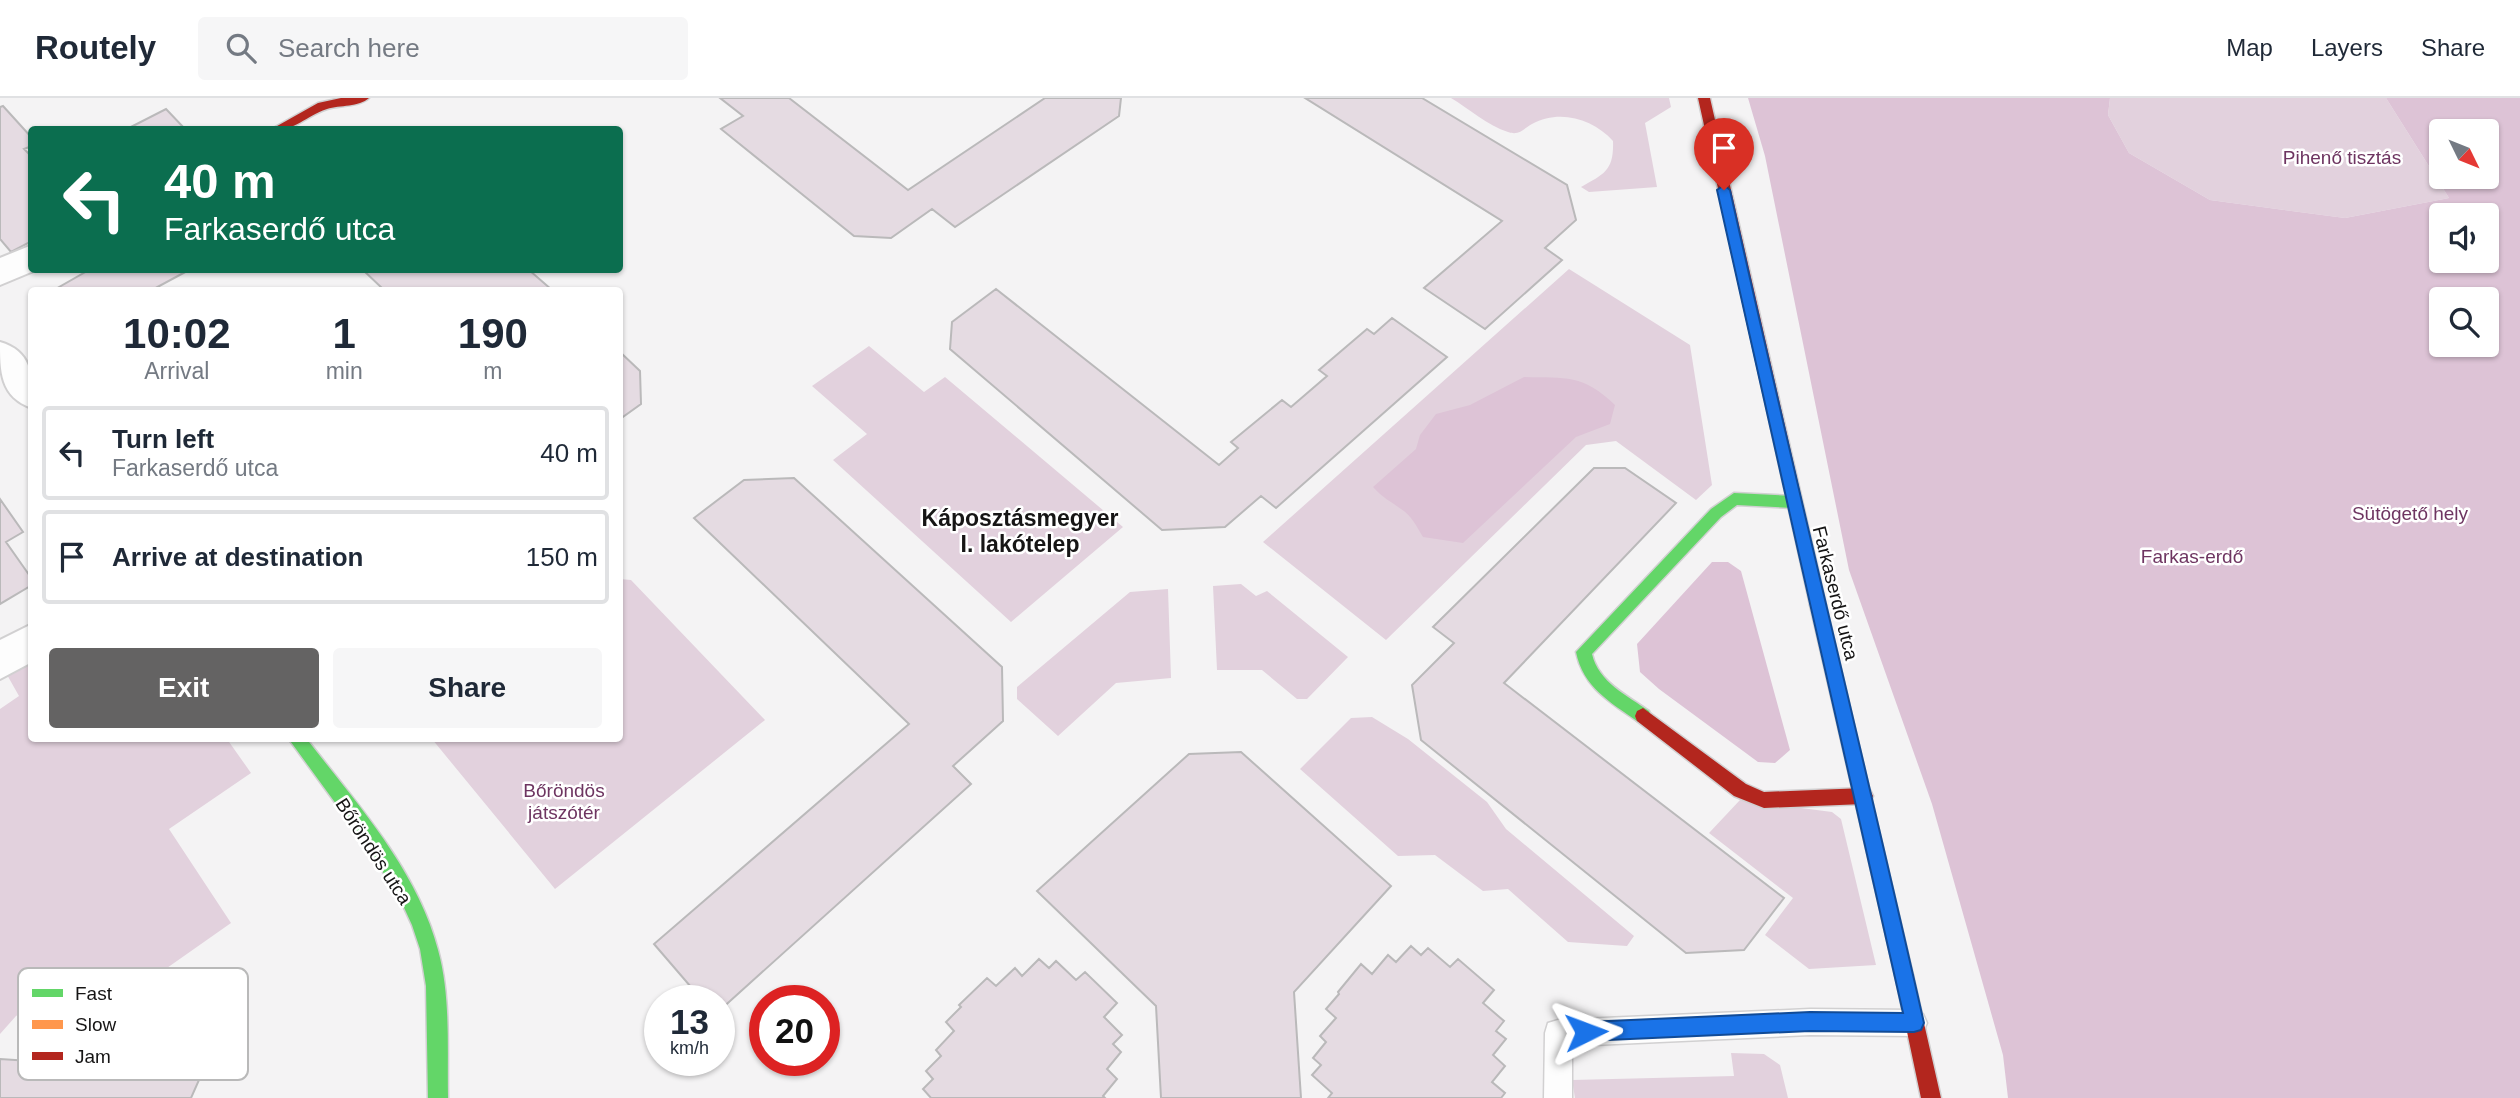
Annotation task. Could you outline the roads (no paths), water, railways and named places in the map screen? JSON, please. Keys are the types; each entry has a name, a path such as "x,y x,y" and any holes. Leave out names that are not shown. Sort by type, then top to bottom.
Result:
{"street":[{"path":"284,126 322,106 363,98"},
{"name":"Farkaserdő utca","path":"1704,98 1793,502 1864,796 1931,1098"},
{"path":"0,273 28,259"},
{"path":"0,355 28,389"},
{"path":"1793,502 1734,499 1716,513 1584,652 1585,665 1591,677 1740,790 1763,800 1864,796"},
{"path":"0,661 28,644"},
{"name":"Bőröndös utca","path":"299,742 365,830 405,891 429,948 437,1007 438,1098"}],"lane":[{"path":"1558,1098 1558,1033 1810,1022 1914,1023"}],"district":[{"name":"Káposztásmegyer I. lakótelep","path":"1020,531"}],"park label":[{"name":"Pihenő tisztás","path":"2342,157"},
{"name":"Sütögető hely","path":"2410,513"},
{"name":"Farkas-erdő","path":"2192,556"},
{"name":"Bőröndös játszótér","path":"564,801"}]}
